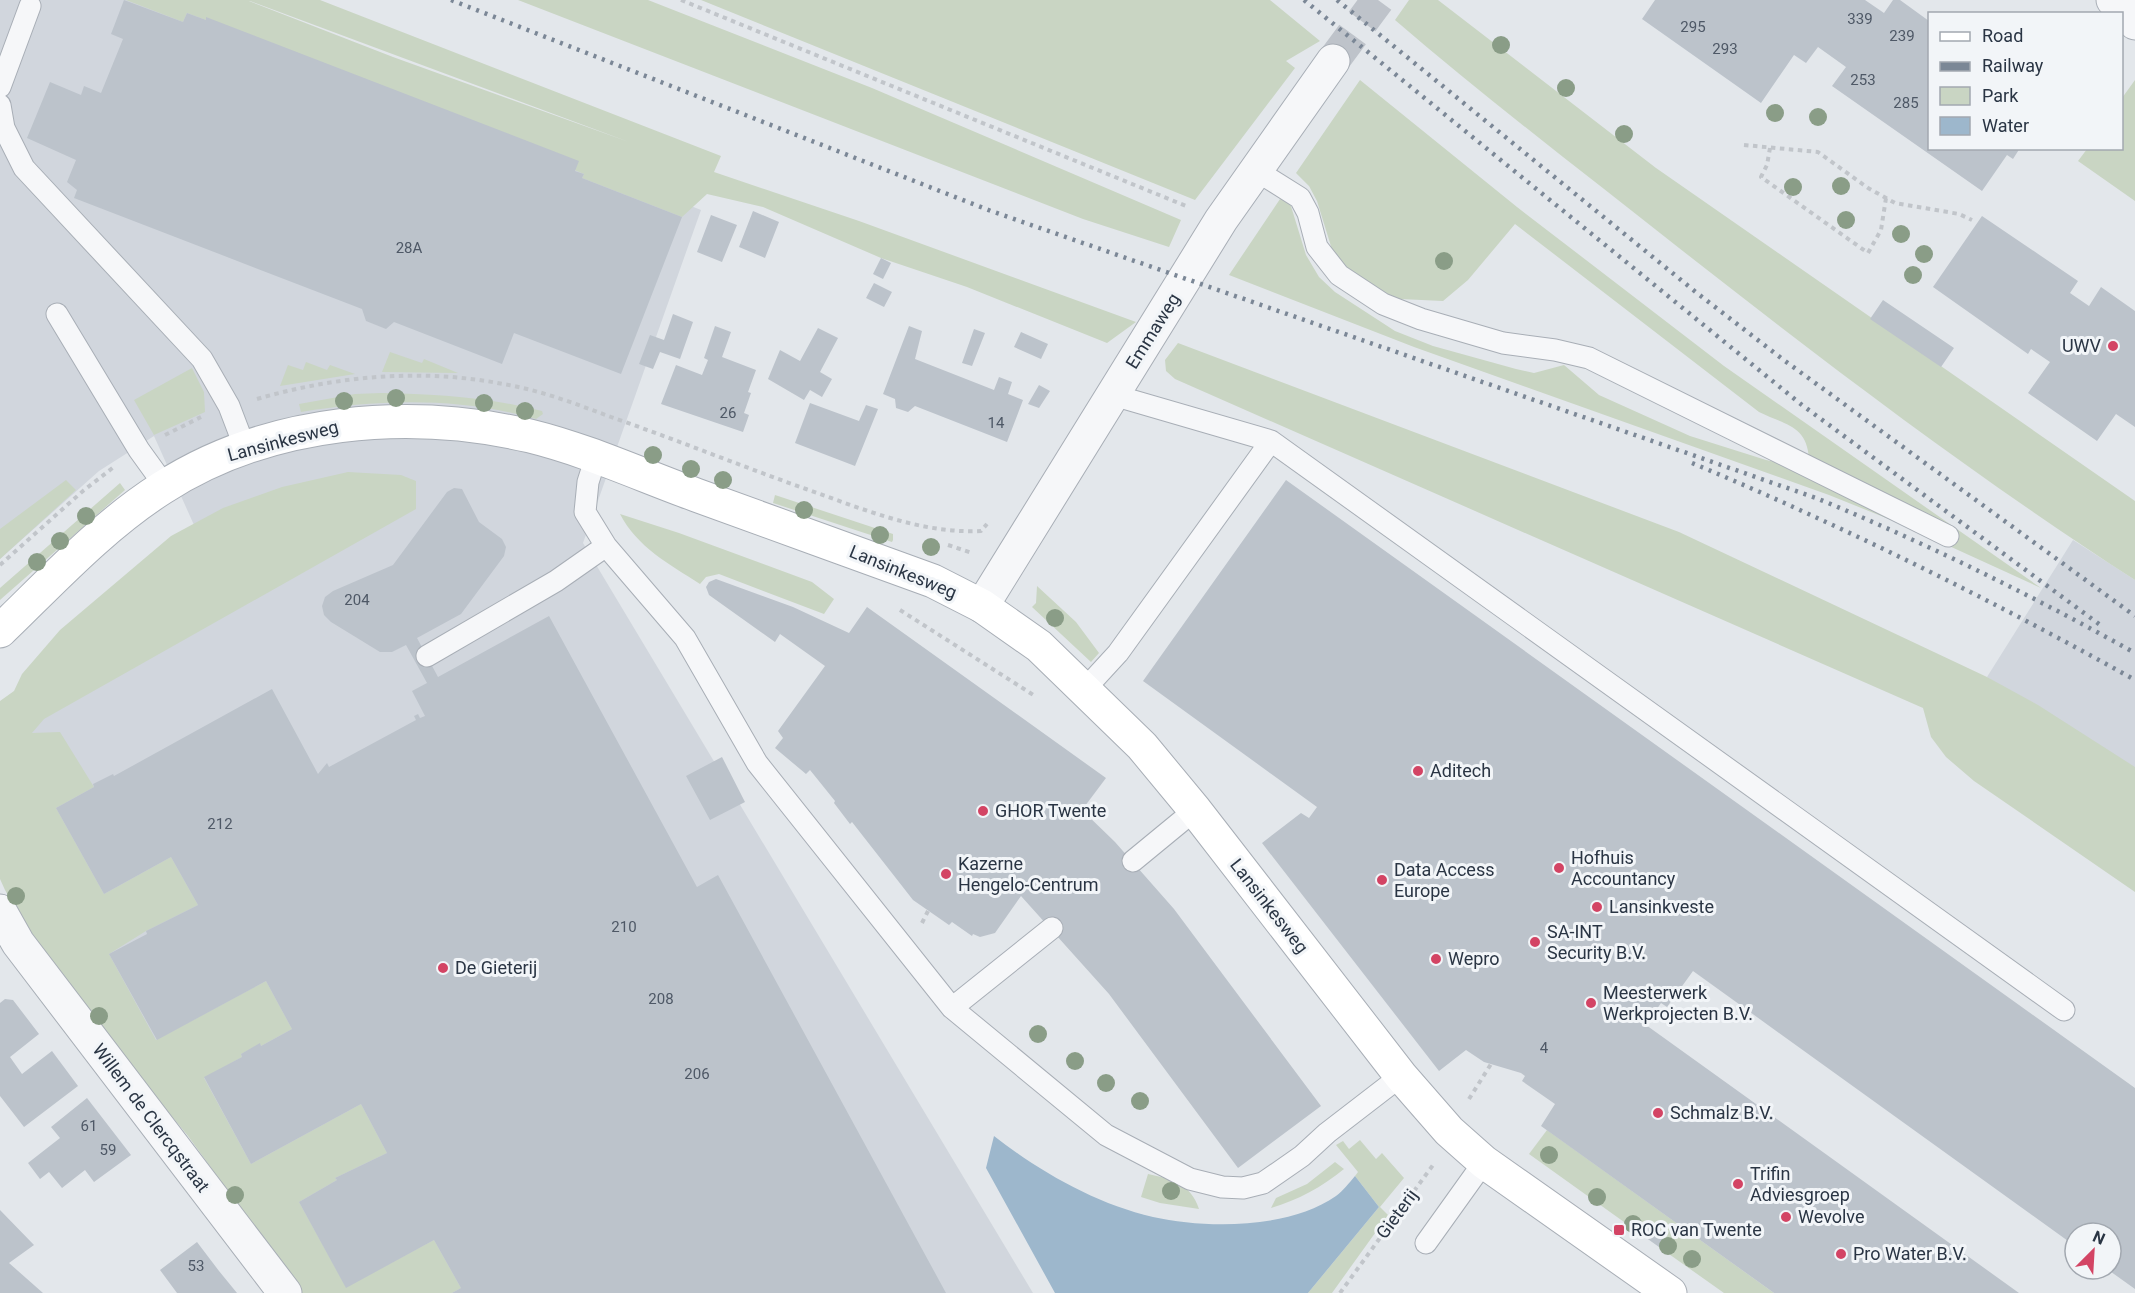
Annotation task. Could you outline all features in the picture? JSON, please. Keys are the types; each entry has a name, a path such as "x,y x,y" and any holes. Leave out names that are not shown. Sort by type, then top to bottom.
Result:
{"main road":[{"name":"Lansinkesweg","path":"0,631 113,524 165,486 245,448 342,424 400,421 444,423 530,436 596,457 933,581 981,606 1039,646 1142,746 1195,810 1401,1076 1449,1131 1484,1162 1670,1293"}],"street":[{"path":"2113,0 2135,23"},
{"name":"Emmaweg","path":"981,606 1221,220 1333,61"},
{"name":"Willem de Clercqstraat","path":"0,911 9,950 285,1293"}],"lane":[{"path":"0,87 30,6"},
{"path":"0,105 4,128 24,168 202,359 229,406 245,448"},
{"path":"1257,171 1300,198 1308,213 1317,247 1339,275 1383,304 1421,319 1503,343 1555,350 1589,358 1948,536"},
{"path":"57,314 139,450 165,486"},
{"path":"1113,395 1271,441 2064,1010"},
{"path":"1084,690 1118,653 1271,441"},
{"path":"596,457 588,482 585,512 606,546 685,638 757,763 952,1008 1106,1135 1190,1179 1222,1187 1243,1188 1263,1183 1302,1156 1327,1133 1401,1076"},
{"path":"427,656 556,580 606,546"},
{"path":"1133,861 1195,810"},
{"path":"952,1008 1052,928"},
{"path":"1426,1244 1484,1162"}],"path":[{"path":"681,0 1194,209"},
{"path":"1744,145 1818,152 1886,198 1906,206 1959,214 1972,220"},
{"path":"1770,148 1767,165 1761,177 1868,253 1881,230 1886,198"},
{"path":"898,609 1027,689 1043,704"},
{"name":"Gieterij","path":"1340,1293 1438,1159 1449,1131"}],"shaded area":[{"path":"0,0 172,0 701,210 583,543 1033,1293 305,1293 0,789 0,755 203,545 154,436 99,471 0,559"},
{"path":"2073,540 2135,580 2135,786 1987,677"}],"green space":[{"path":"126,0 320,0 721,156 714,172 859,221 1136,322 1107,343 967,287 881,258 763,207 707,194 682,217 582,178 584,174 206,18 206,20 187,13 183,22","holes":["249,1 629,142 393,57"]},
{"path":"518,0 648,0 872,88 1181,220 1169,247 1083,219"},
{"path":"701,0 1270,0 1320,41 1286,61 1295,68 1195,200"},
{"path":"1409,0 1438,0 1656,168 2135,501 2135,580 1960,461 1847,377 1500,107 1395,20"},
{"path":"1360,80 1517,207 1724,366 2041,588 1901,524 1829,495 1414,347 1229,275 1280,199 1290,203 1306,255 1319,277 1335,292 1395,331 1433,346 1534,373 1564,365 1599,395 1690,436 1785,464 1809,459 1804,439 1793,428 1759,412 1515,224 1468,280 1443,301 1400,299 1378,291 1352,273 1334,256 1317,201 1309,186 1296,173"},
{"path":"2135,80 2135,201 2078,161 2086,150 2123,150 2123,97"},
{"path":"1178,343 1679,532 1987,677 2038,705 2135,767 2135,892 1974,781 1946,757 1931,737 1923,708 1175,379 1166,371 1165,360"},
{"path":"390,352 422,363 424,359 458,373 382,372"},
{"path":"306,362 327,370 330,365 355,374 280,386 288,365 303,370"},
{"path":"192,368 204,392 205,412 154,435 134,400"},
{"path":"381,393 482,399 522,406 542,411 543,414 536,419 478,407 419,402 360,405 301,412 299,404 355,394"},
{"path":"348,472 401,475 416,481 416,509 44,719 32,733 60,732 94,787 56,808 104,894 171,857 198,905 146,931 109,954 156,1040 266,981 292,1029 241,1054 242,1057 204,1078 251,1164 361,1104 387,1153 335,1178 337,1180 299,1202 346,1287 434,1240 461,1288 452,1293 302,1293 188,1136 117,1050 30,934 0,879 0,701 14,691 22,674 60,630 171,536 223,508 282,487"},
{"path":"66,480 76,490 0,559 0,529"},
{"path":"120,483 125,490 0,600 0,588"},
{"path":"775,495 893,534 893,540 892,542 773,503"},
{"path":"620,514 812,582 834,599 824,614 719,574 706,577 700,584 645,545 635,536"},
{"path":"1037,586 1076,622 1099,653 1091,662 1032,607 1036,603"},
{"path":"1547,1130 1774,1293 1724,1293 1659,1247 1664,1239 1645,1225 1638,1232 1529,1154"},
{"path":"1360,1140 1376,1159 1382,1153 1404,1178 1380,1207 1388,1215 1332,1293 1308,1293 1379,1207 1355,1176 1358,1172 1336,1145 1343,1141 1349,1149"},
{"path":"1335,1162 1344,1169 1327,1182 1291,1201 1271,1208 1276,1198 1307,1184"},
{"path":"1148,1174 1165,1178 1186,1188 1199,1209 1160,1203 1141,1197"}],"water":[{"path":"994,1136 1049,1174 1090,1195 1132,1211 1174,1221 1247,1223 1295,1215 1317,1207 1339,1194 1355,1176 1379,1207 1308,1293 1055,1293 986,1168"}],"building":[{"path":"124,0 183,22 187,13 206,20 206,17 579,161 575,171 584,174 582,178 682,217 621,374 514,333 502,364 394,322 386,329 366,321 362,309 74,198 77,190 67,182 76,160 27,138 50,82 81,95 84,86 101,93 123,39 111,34"},
{"path":"1655,0 1865,0 1884,13 1893,0 1900,0 1928,20 1928,150 2019,150 2013,159 2007,155 1982,191 1832,86 1846,67 1818,47 1806,63 1794,55 1761,103 1642,19"},
{"path":"753,211 779,222 765,258 739,247"},
{"path":"711,215 737,225 722,262 697,252"},
{"path":"1982,216 2078,281 2070,293 2089,306 2101,287 2135,311 2135,427 2116,414 2097,441 2028,393 2050,362 2031,349 2028,354 1933,287"},
{"path":"881,258 891,263 883,279 873,274"},
{"path":"874,283 892,292 884,307 866,298"},
{"path":"1883,300 1954,348 1941,367 1870,319"},
{"path":"673,314 693,322 680,359 660,352 653,369 639,364 650,335 664,340"},
{"path":"715,326 731,332 722,357 756,370 748,392 751,393 744,413 749,415 743,432 661,404 676,365 702,375 708,360 704,358"},
{"path":"909,326 922,331 915,359 994,390 999,377 1012,382 1008,394 1023,400 1007,442 915,406 908,412 896,408 895,399 883,394"},
{"path":"818,328 838,338 820,372 832,379 822,397 810,390 804,400 768,379 780,350 800,361"},
{"path":"974,329 985,333 972,366 962,363"},
{"path":"1021,332 1048,344 1041,359 1014,347"},
{"path":"1039,385 1050,391 1039,408 1028,404"},
{"path":"810,403 859,421 866,405 878,409 855,466 795,443"},
{"name":"Lansinkveste","path":"1286,480 2135,1088 2135,1289 2123,1280 2123,1221 2063,1221 2063,1237 1693,971 1667,1007 1661,1003 1646,1025 2019,1293 1774,1293 1541,1126 1555,1104 1522,1081 1525,1076 1521,1073 1484,1062 1466,1050 1439,1071 1262,843 1301,813 1309,818 1317,807 1143,681"},
{"name":"De Gieterij","path":"454,488 462,489 479,522 502,539 506,547 504,556 461,614 417,638 438,677 549,616 697,887 718,875 946,1293 452,1293 461,1288 434,1240 346,1288 299,1202 337,1180 335,1178 387,1153 361,1104 251,1164 204,1077 242,1057 241,1054 260,1043 261,1046 292,1029 266,981 157,1040 109,954 147,934 146,931 198,905 171,857 104,894 56,808 94,787 93,784 113,774 114,776 272,689 318,774 327,763 329,767 416,720 414,716 418,714 420,718 425,716 412,691 427,683 406,645 392,652 380,652 331,622 324,615 322,606 325,597 333,591 393,565 447,492"},
{"path":"716,579 793,607 849,633 867,607 1106,778 1082,810 1115,842 1174,909 1321,1106 1238,1168 1109,994 1021,896 995,933 980,937 973,934 972,936 952,922 949,925 913,900 852,822 850,824 810,770 806,774 775,748 783,738 778,731 825,666 780,634 775,642 709,595 706,587 709,582"},
{"path":"722,757 745,802 710,820 686,776"},
{"path":"5,999 13,1000 39,1034 10,1057 22,1074 52,1051 78,1086 24,1127 0,1096 0,1003"},
{"path":"87,1098 131,1155 94,1182 85,1170 62,1188 49,1172 40,1179 28,1163 60,1138 51,1127"},
{"path":"0,1210 34,1245 9,1263 43,1293 0,1293"},
{"path":"1644,1225 1665,1239 1659,1247 1638,1232"},
{"path":"197,1242 237,1293 177,1293 160,1270"}],"tunnel":[{"path":"1333,61 1378,0"}],"railway":[{"path":"451,0 991,211 1816,498 1978,571 2135,653"},
{"path":"1304,0 1802,405 2103,627"},
{"path":"1337,0 1697,293 1785,361 2135,616"},
{"path":"1692,463 1861,538 2027,621 2135,680"}],"place":[{"name":"UWV","path":"2113,346"},
{"name":"Aditech","path":"1418,771"},
{"name":"GHOR Twente","path":"983,811"},
{"name":"Hofhuis Accountancy","path":"1559,868"},
{"name":"Kazerne Hengelo-Centrum","path":"946,874"},
{"name":"Data Access Europe","path":"1382,880"},
{"name":"Lansinkveste","path":"1597,907"},
{"name":"SA-INT Security B.V.","path":"1535,942"},
{"name":"Wepro","path":"1436,959"},
{"name":"De Gieterij","path":"443,968"},
{"name":"Meesterwerk Werkprojecten B.V.","path":"1591,1003"},
{"name":"Schmalz B.V.","path":"1658,1113"},
{"name":"Trifin Adviesgroep","path":"1738,1184"},
{"name":"Wevolve","path":"1786,1217"},
{"name":"ROC van Twente","path":"1619,1230"},
{"name":"Pro Water B.V.","path":"1841,1254"}]}
